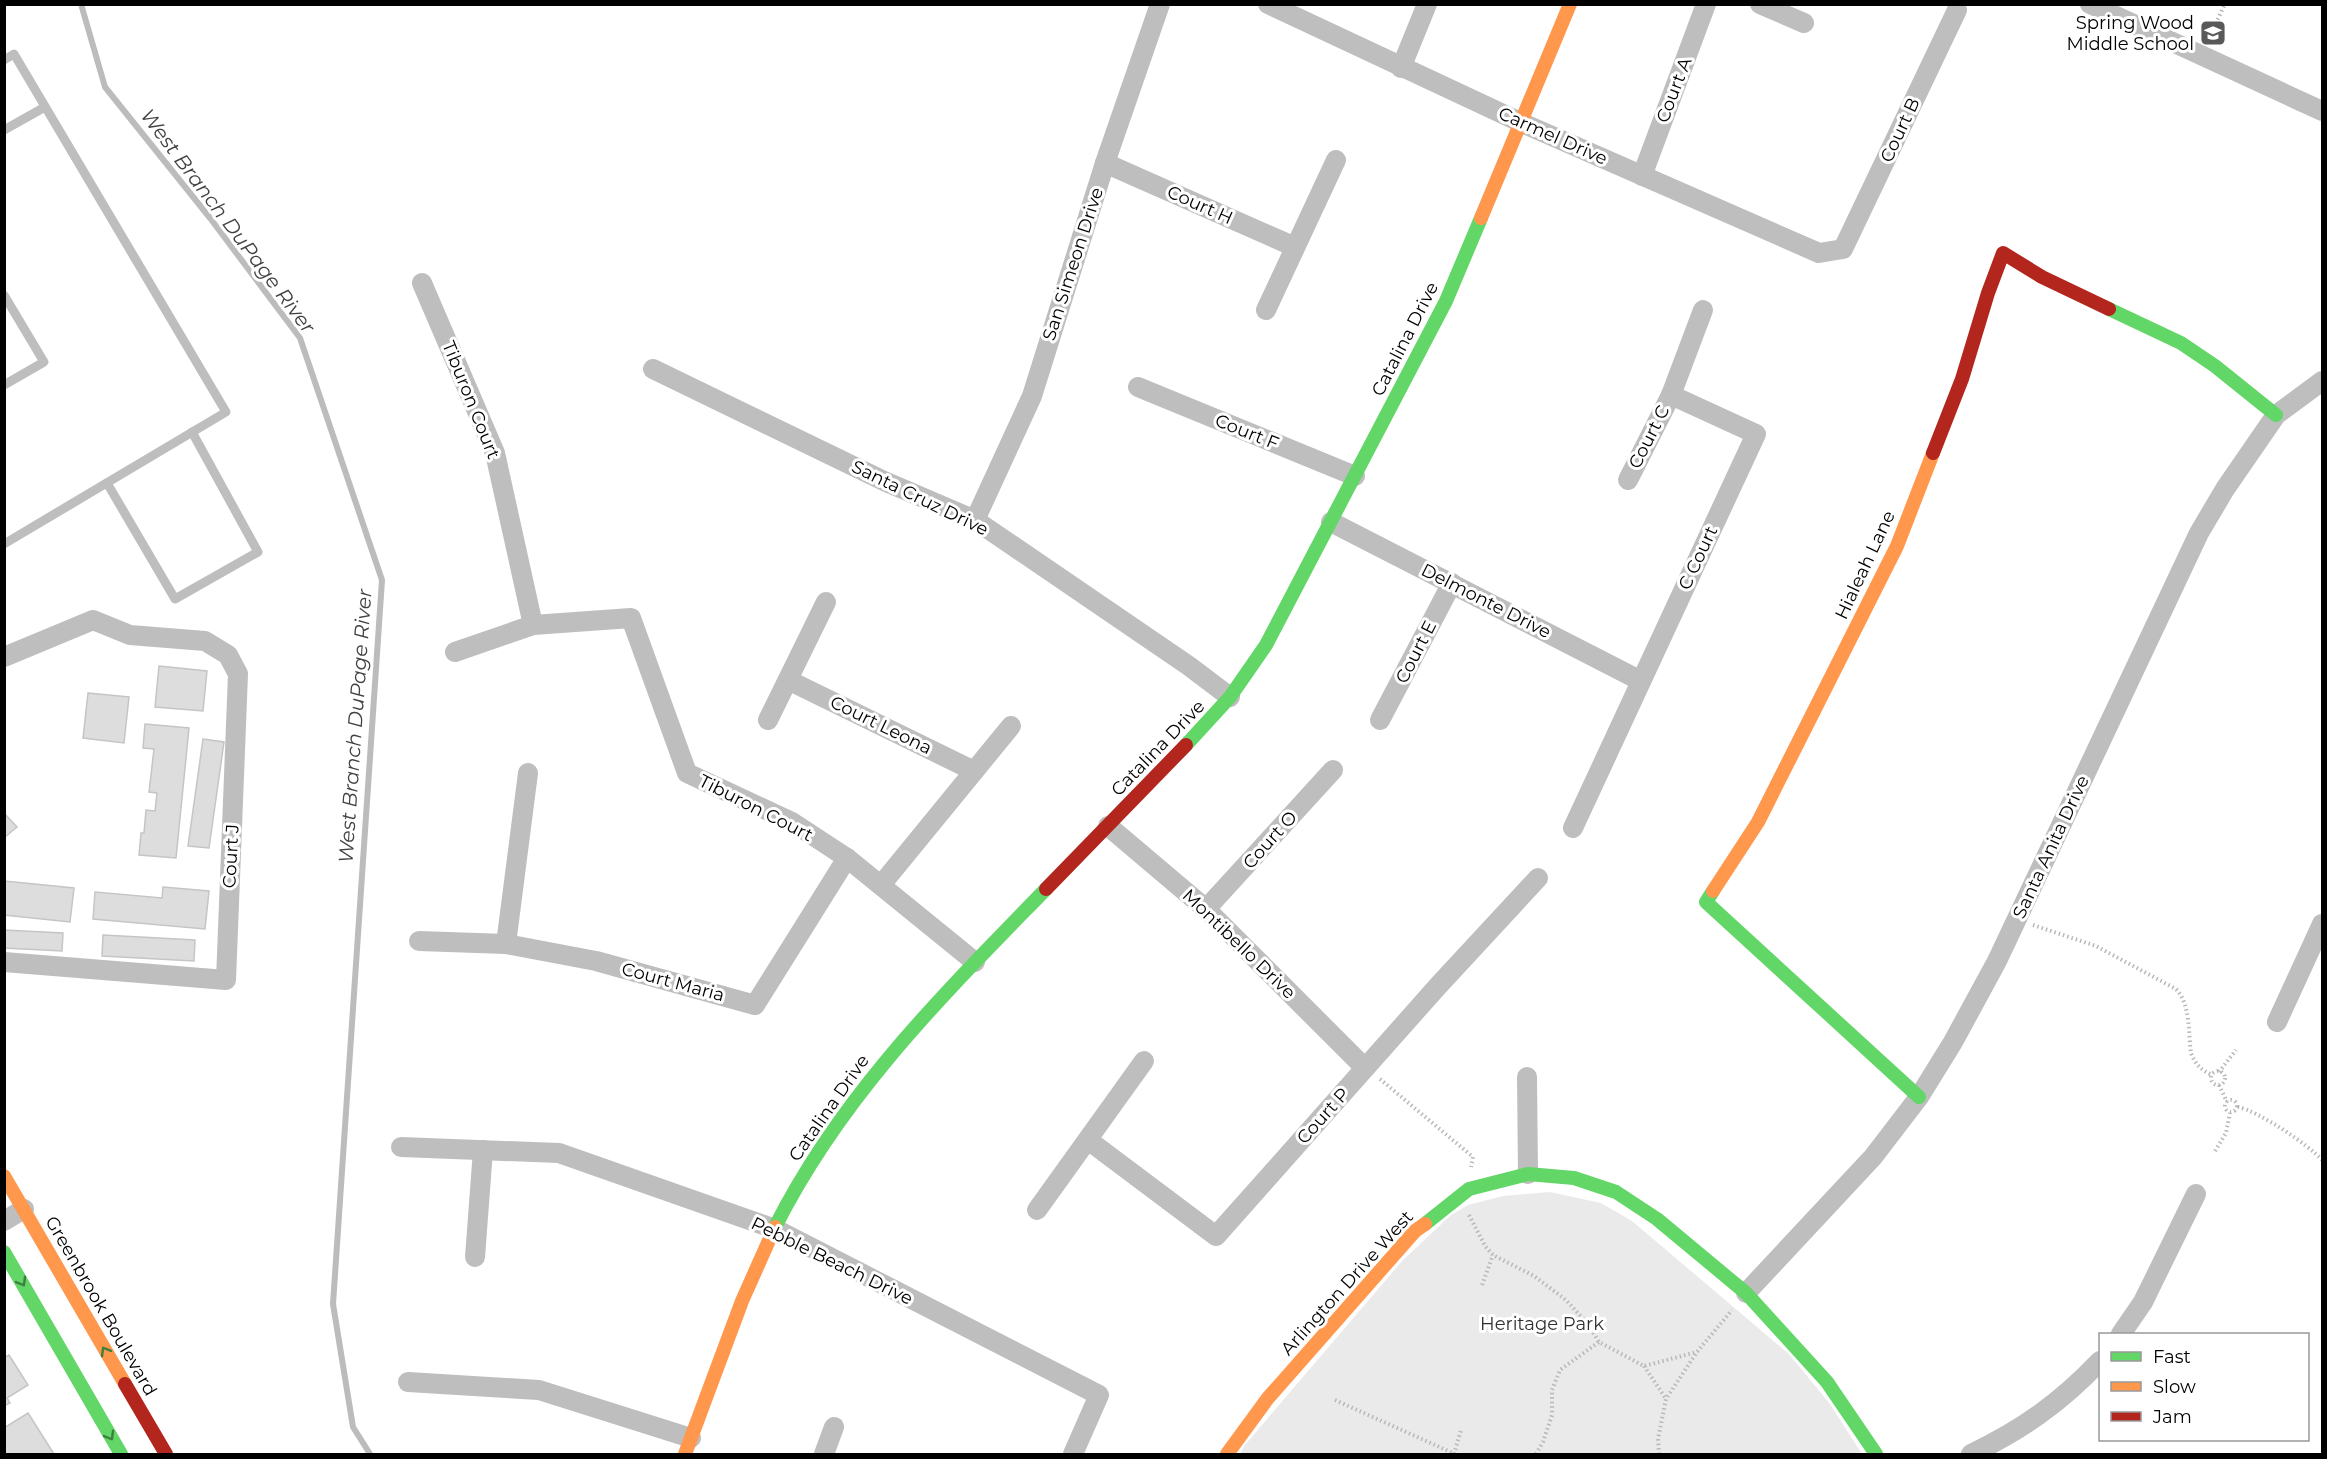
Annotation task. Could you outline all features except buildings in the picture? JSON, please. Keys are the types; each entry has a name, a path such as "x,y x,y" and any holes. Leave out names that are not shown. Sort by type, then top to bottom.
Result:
{"street":[{"name":"San Simeon Drive","path":"975,520 1032,396 1105,163 1160,4"},
{"name":"Carmel Drive","path":"1268,4 1522,123 1820,253 1843,249"},
{"path":"1401,68 1427,4"},
{"name":"Catalina Drive","path":"688,1446 746,1293 775,1229 814,1156 857,1094 904,1036 1230,698 1272,636 1446,301 1570,4"},
{"name":"Court A","path":"1642,176 1706,4"},
{"path":"1760,4 1804,24"},
{"path":"2090,4 2322,111"},
{"name":"Court B","path":"1843,249 1957,10"},
{"path":"1266,310 1336,160"},
{"name":"Court H","path":"1105,163 1295,247"},
{"name":"Hialeah Lane","path":"1919,1097 1706,902 1758,822 1897,546 1962,379 2002,253 2042,277 2181,343 2215,366 2276,415"},
{"name":"Tiburon Court","path":"422,283 495,453 534,625"},
{"name":"Court C","path":"1628,480 1671,395 1703,310"},
{"name":"Santa Cruz Drive","path":"653,369 884,481 975,520 1189,666 1230,698"},
{"name":"Santa Anita Drive","path":"1746,1293 1873,1157 1919,1097 1983,989 2199,533 2225,489 2276,415 2322,381"},
{"name":"Court F","path":"1138,387 1355,476"},
{"name":"Court C","path":"1671,395 1756,434"},
{"name":"C Court","path":"1574,828 1756,434"},
{"name":"Delmonte Drive","path":"1331,522 1641,681"},
{"name":"Court E","path":"1380,720 1452,583"},
{"path":"768,720 826,602"},
{"name":"Tiburon Court","path":"455,652 534,625 632,618 687,774 792,822 847,858 975,962"},
{"name":"Court J","path":"4,657 93,620 130,635 205,641 228,655 238,674 226,980 4,962"},
{"name":"Court Leona","path":"788,680 974,771"},
{"path":"881,885 1011,726"},
{"name":"Court O","path":"1206,909 1333,770"},
{"path":"506,944 528,772"},
{"name":"Montibello Drive","path":"1108,826 1206,909 1365,1068"},
{"name":"Court Maria","path":"419,941 506,944 597,961 755,1005 847,858"},
{"name":"Court P","path":"1088,1140 1216,1236 1538,878"},
{"path":"2277,1022 2322,924"},
{"path":"1037,1210 1144,1061"},
{"path":"1527,1077 1528,1174"},
{"name":"Pebble Beach Drive","path":"401,1147 559,1153 775,1229 1099,1395 1073,1455"},
{"path":"475,1257 483,1149"},
{"name":"Arlington Drive West","path":"1227,1455 1268,1398 1415,1231 1469,1189 1528,1174 1574,1178 1616,1191 1657,1219 1746,1293 1827,1382 1876,1455"},
{"name":"Greenbrook Boulevard","path":"4,1176 166,1455"},
{"path":"2122,1333 2143,1302 2196,1194"},
{"path":"4,1221 24,1209"},
{"path":"4,1252 121,1455"},
{"path":"1971,1455 2034,1420 2076,1387 2099,1362"},
{"path":"408,1382 539,1390 688,1446"},
{"path":"824,1455 834,1427"}],"lane":[{"path":"4,60 14,54 226,412 4,544"},
{"path":"4,130 45,106"},
{"path":"4,295 44,362 4,385"},
{"path":"107,483 175,599 258,552 192,432"}],"path":[{"path":"2202,54 2224,4"},
{"path":"2017,919 2096,946 2176,989 2182,995 2185,1005 2193,1060 2203,1071 2212,1075 2219,1072 2236,1050"},
{"path":"1365,1068 1473,1157 1468,1212 1485,1246 1493,1255 1534,1276 1566,1300 1587,1323 1599,1342 1644,1366 1666,1399"},
{"path":"2219,1072 2224,1078 2219,1085"},
{"path":"2212,1075 2213,1083 2219,1085 2227,1101 2225,1109 2230,1113"},
{"path":"2227,1101 2235,1101 2238,1107 2253,1112 2298,1140 2322,1160"},
{"path":"2230,1113 2238,1107"},
{"path":"2215,1151 2226,1133 2230,1113"},
{"path":"1482,1285 1493,1255"},
{"path":"1659,1455 1658,1439 1666,1399 1697,1352 1746,1293"},
{"path":"1536,1455 1552,1415 1552,1390 1557,1373 1568,1362 1581,1357 1599,1342"},
{"path":"1644,1366 1697,1352"},
{"path":"1335,1400 1454,1454 1461,1430"}],"green space":[{"name":"Heritage Park","path":"1550,1192 1601,1203 1632,1221 1789,1354 1830,1404 1862,1454 1240,1454 1244,1446 1403,1260 1451,1215 1468,1205 1503,1196"}],"waterway":[{"name":"West Branch DuPage River","path":"81,4 105,87 210,218 300,338 382,580 333,1304 353,1427 370,1454"}],"traffic: fast":[{"path":"1186,745 1230,697 1266,645 1446,301 1481,218"},
{"path":"2109,309 2181,343 2215,366 2276,415"},
{"path":"775,1227 831,1133 863,1090 933,1007 1046,889"},
{"path":"1713,891 1706,902 1919,1097"},
{"path":"1425,1224 1469,1189 1528,1174 1574,1178 1616,1192 1657,1219 1746,1293 1827,1382 1876,1454"},
{"path":"4,1252 121,1454"}],"traffic: slow":[{"path":"1481,218 1570,4"},
{"path":"1713,891 1758,822 1897,546 1933,453"},
{"path":"4,1176 125,1384"},
{"path":"1227,1454 1268,1398 1415,1231 1425,1224"},
{"path":"685,1454 742,1301 775,1227"}],"traffic: jam":[{"path":"1933,453 1962,379 1988,293 2003,253 2042,277 2109,309"},
{"path":"1046,889 1186,745"},
{"path":"125,1384 166,1454"}],"place":[{"name":"Spring Wood Middle School","path":"2213,33"}]}
